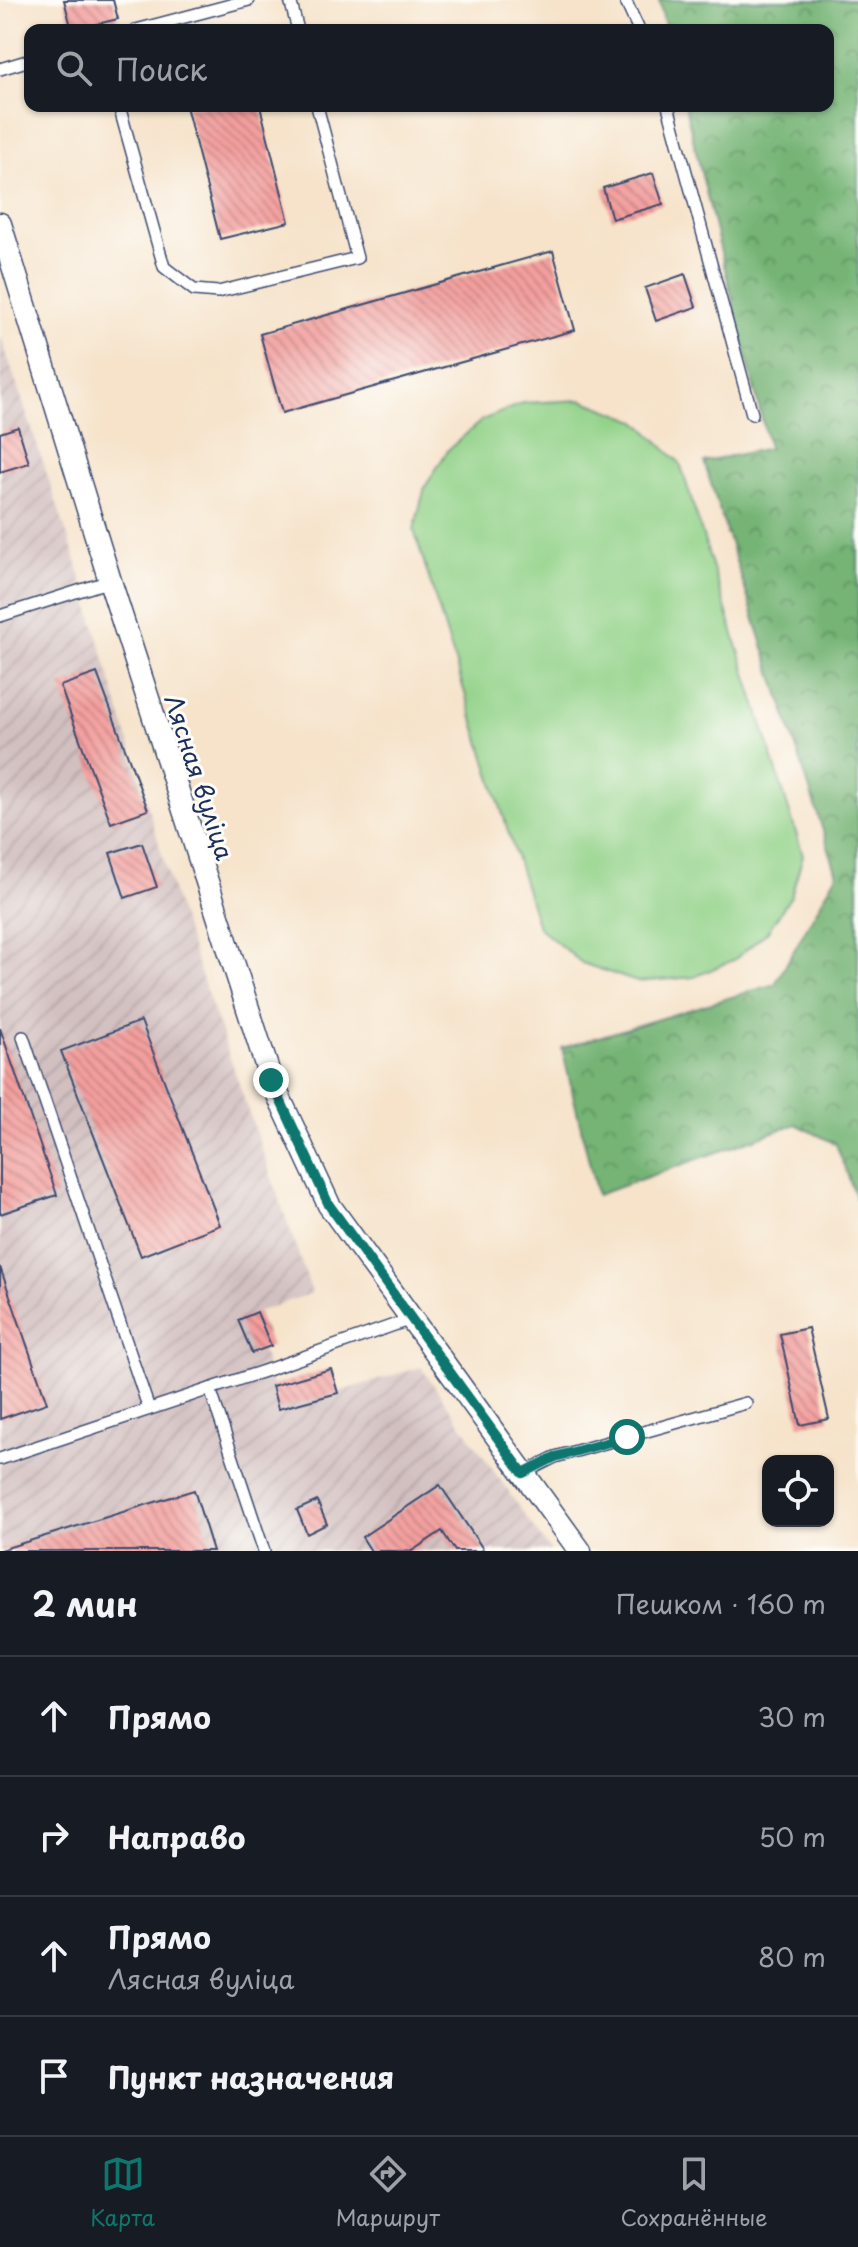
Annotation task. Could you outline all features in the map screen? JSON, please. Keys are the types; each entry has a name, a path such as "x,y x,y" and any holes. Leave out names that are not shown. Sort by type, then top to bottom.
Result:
{"street":[{"name":"Лясная вуліца","path":"0,224 4,249 271,1080 329,1205 580,1551"}],"lane":[{"path":"159,24 249,0"},
{"path":"290,0 296,24"},
{"path":"625,0 636,24"},
{"path":"0,69 24,62"},
{"path":"121,112 164,267 194,290 218,292 357,258 319,112"},
{"path":"670,112 752,414"},
{"path":"0,616 110,581"},
{"path":"23,1037 149,1409"},
{"path":"0,1459 411,1319"},
{"path":"210,1389 264,1551"},
{"path":"523,1473 555,1457 746,1403"}],"shaded area":[{"path":"0,334 75,558 179,912 312,1293 257,1312 271,1346 262,1350 272,1386 331,1369 338,1392 421,1367 550,1551 0,1551"}],"green space":[{"path":"659,0 858,0 858,1203 836,1144 796,1124 597,1195 562,1048 775,984 837,874 704,462 769,448 686,112 834,112 834,24 665,24"},
{"path":"582,400 637,421 680,463 803,855 791,896 767,932 734,960 694,977 637,982 582,963 538,927 414,530 425,487 448,450 482,420 523,403"}],"building":[{"path":"64,0 113,0 118,19 97,24 70,24"},
{"path":"188,112 262,112 289,222 220,239"},
{"path":"653,173 663,204 612,219 603,188"},
{"path":"553,251 575,330 282,413 260,334"},
{"path":"685,274 696,307 656,321 645,288"},
{"path":"18,427 29,463 0,472 0,433"},
{"path":"97,673 148,810 111,823 60,686"},
{"path":"142,843 157,887 125,898 110,853"},
{"path":"141,1021 220,1225 141,1256 61,1051"},
{"path":"0,1028 57,1195 0,1214"},
{"path":"0,1267 47,1403 0,1419"},
{"path":"257,1312 271,1346 252,1353 238,1320"},
{"path":"808,1328 829,1419 800,1425 780,1334"},
{"path":"331,1369 338,1393 278,1409 272,1386"},
{"path":"440,1485 483,1549 455,1551 442,1531 412,1551 371,1551 362,1537"},
{"path":"194,1490 213,1551 0,1551 0,1550"},
{"path":"317,1501 327,1524 307,1534 297,1510"}],"route":[{"path":"271,1080 329,1205 523,1473 555,1457 627,1437"}]}
